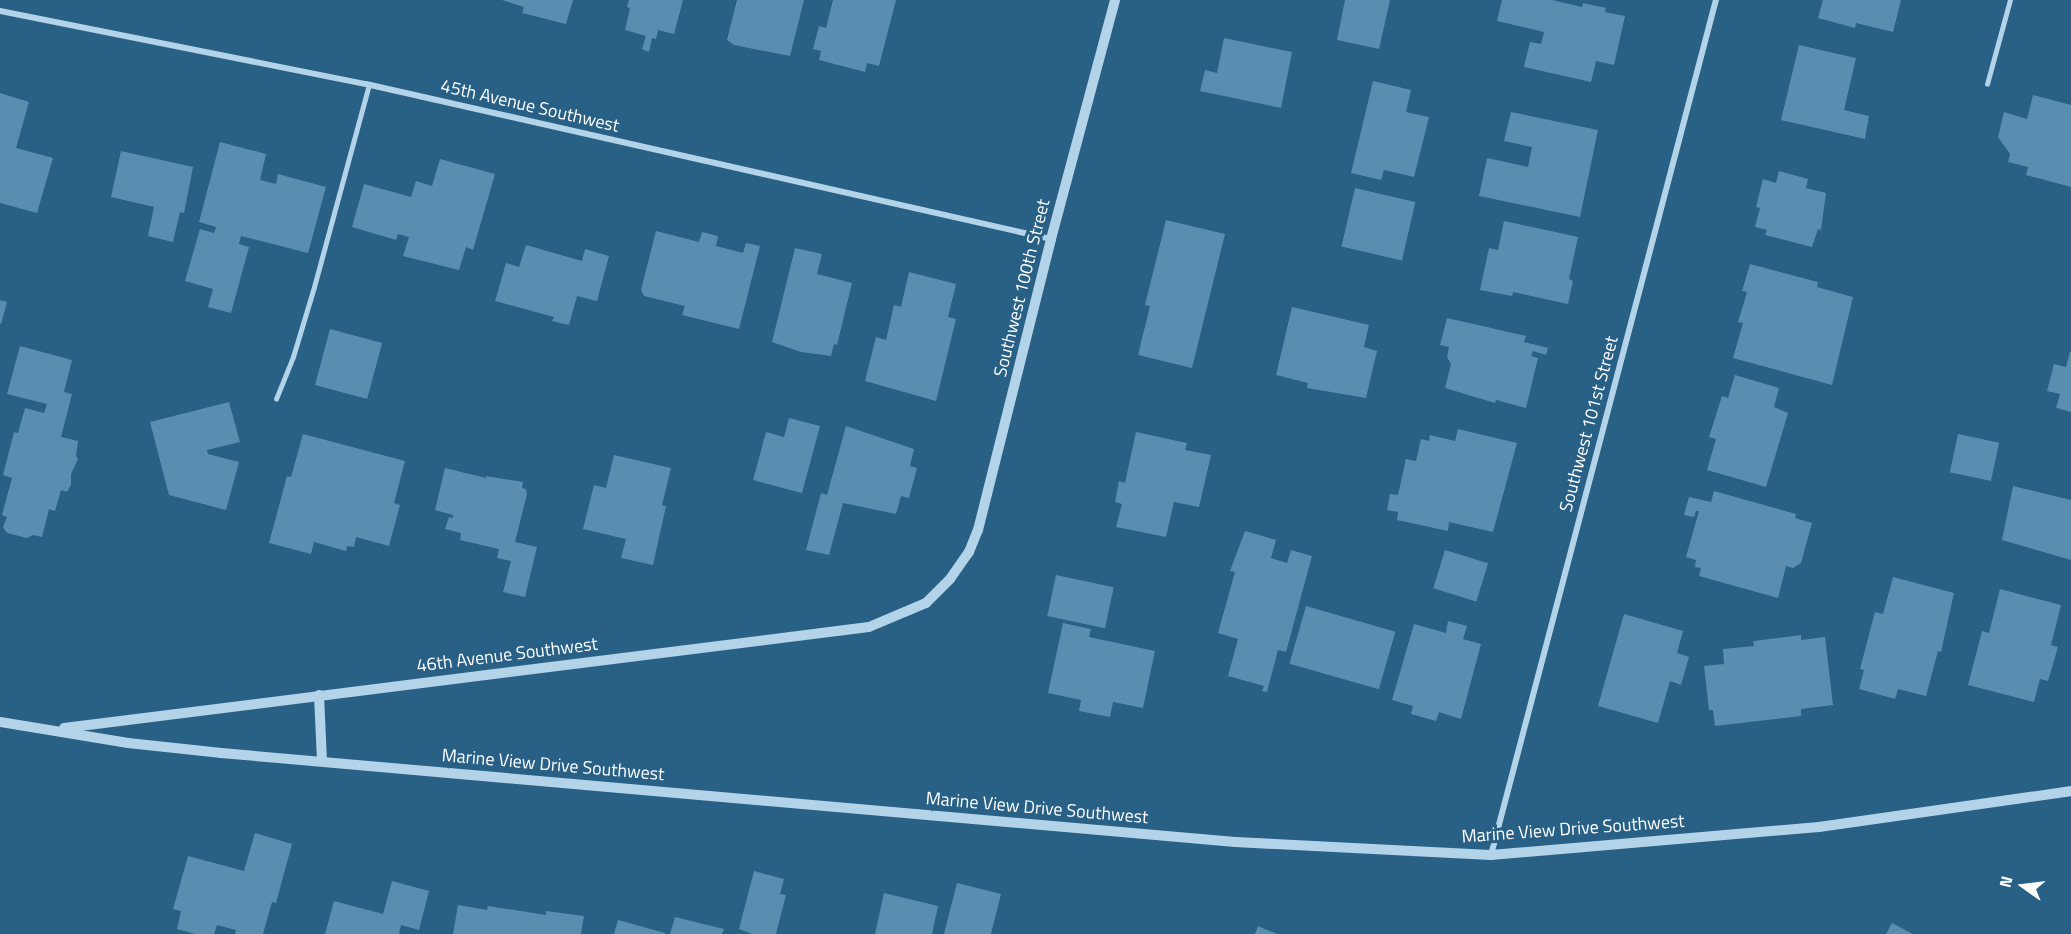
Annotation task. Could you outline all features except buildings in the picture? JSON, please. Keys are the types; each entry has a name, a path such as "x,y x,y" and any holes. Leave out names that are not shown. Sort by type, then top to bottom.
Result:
{"street":[{"name":"Southwest 100th Street","path":"950,579 969,552 978,530 1051,239 1115,0"},
{"name":"Southwest 101st Street","path":"1491,855 1716,0"},
{"name":"45th Avenue Southwest","path":"0,11 369,85 1051,239"},
{"name":"46th Avenue Southwest","path":"55,729 869,627 926,603 950,579"},
{"path":"319,695 322,761"},
{"name":"Marine View Drive Southwest","path":"0,722 55,729 128,743 322,761 1234,842 1491,855 1819,827 2071,791"}],"lane":[{"path":"1987,84 2010,0"},
{"path":"276,399 293,357 311,297 369,85"}]}
